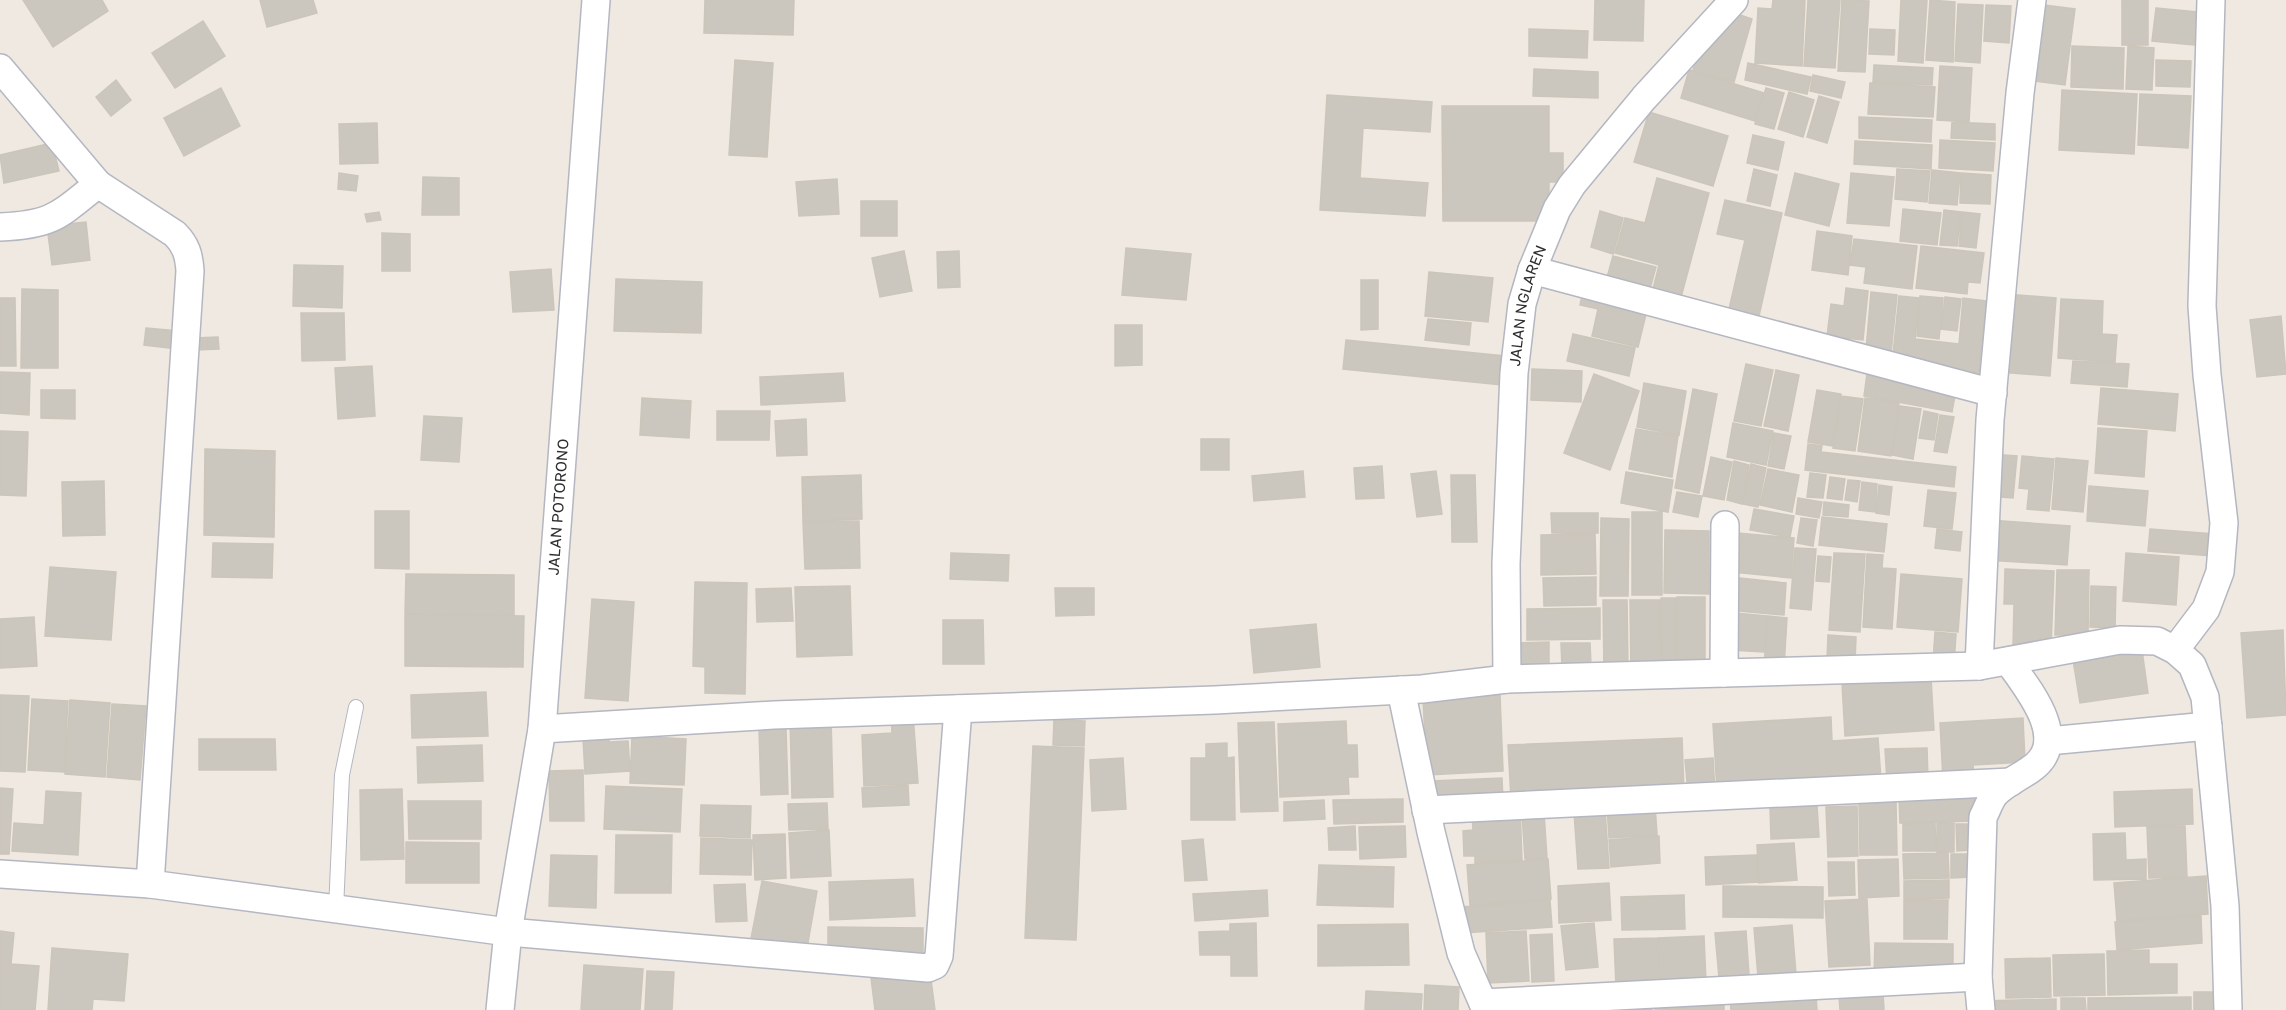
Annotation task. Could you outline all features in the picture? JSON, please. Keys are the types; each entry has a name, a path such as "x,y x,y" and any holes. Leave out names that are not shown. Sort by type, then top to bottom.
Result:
{"street":[{"name":"JALAN POTORONO","path":"500,1010 508,932 542,729 596,0"},
{"name":"JALAN NGLAREN","path":"1507,680 1506,564 1514,373 1522,304 1532,270 1557,209 1572,185 1644,98 1734,0"},
{"path":"1979,666 1993,393 2020,93 2032,0"},
{"path":"2175,650 2206,609 2213,591 2220,572 2224,524 2207,375 2202,306 2211,0"},
{"path":"0,68 98,184 175,234 183,242 189,255 190,271 150,884"},
{"path":"0,227 29,226 60,215 98,184"},
{"path":"1532,270 1993,393"},
{"path":"1724,674 1725,525"},
{"path":"542,729 774,715 1215,700 1401,690 1507,680 1979,666 2120,640 2157,640 2175,650 2192,665 2205,697 2225,906 2228,1010"},
{"path":"1981,1010 1978,977 1983,817 1995,794 2045,757 2048,741 2046,727 2037,702 2008,661"},
{"path":"1401,690 1426,810 1461,953 1485,1006 1978,977"},
{"path":"0,874 150,884 508,932 932,967 939,956 958,709"},
{"path":"2048,741 2208,726"},
{"path":"1426,810 2011,782"}],"lane":[{"path":"336,909 342,774 356,707"}],"building":[{"path":"23,0 102,0 108,11 53,47"},
{"path":"260,0 313,0 317,13 267,27"},
{"path":"705,0 794,0 793,35 704,33"},
{"path":"1595,0 1644,0 1643,41 1594,40"},
{"path":"1773,0 1805,0 1802,66 1755,63 1758,8 1772,9"},
{"path":"1808,0 1840,0 1835,68 1804,66"},
{"path":"1842,0 1869,1 1865,72 1838,71"},
{"path":"1901,0 1927,0 1923,63 1898,61"},
{"path":"1930,0 1955,2 1953,62 1926,60"},
{"path":"2122,0 2148,0 2148,45 2122,45"},
{"path":"1958,4 1983,5 1980,63 1955,61"},
{"path":"2036,4 2075,9 2065,85 2027,80"},
{"path":"1986,5 2011,6 2009,43 1984,41"},
{"path":"2156,8 2208,13 2205,46 2152,41"},
{"path":"1725,10 1752,19 1734,82 1693,70 1703,36 1716,40"},
{"path":"203,21 225,56 175,88 152,53"},
{"path":"1529,29 1588,31 1587,58 1529,56"},
{"path":"1870,29 1895,30 1894,55 1869,54"},
{"path":"2072,46 2124,48 2123,89 2071,87"},
{"path":"2128,46 2154,48 2152,90 2126,89"},
{"path":"735,60 773,63 767,157 729,155"},
{"path":"2156,60 2191,61 2190,87 2156,86"},
{"path":"1748,63 1811,77 1807,94 1745,80"},
{"path":"1874,65 1933,68 1932,85 1873,82"},
{"path":"1940,66 1972,68 1969,122 1937,120"},
{"path":"1534,69 1598,72 1598,98 1533,96"},
{"path":"1689,70 1764,93 1755,121 1681,98"},
{"path":"1813,75 1845,82 1841,98 1810,91"},
{"path":"116,80 131,100 111,116 96,97"},
{"path":"1870,83 1935,87 1933,117 1868,114"},
{"path":"221,88 240,126 184,156 164,118"},
{"path":"1766,88 1784,93 1774,129 1755,124"},
{"path":"2062,90 2137,94 2134,154 2059,150"},
{"path":"1789,92 1814,100 1803,137 1778,129"},
{"path":"2140,94 2191,96 2188,148 2138,145"},
{"path":"1327,95 1432,102 1430,132 1363,128 1360,178 1428,183 1425,216 1320,210"},
{"path":"1819,96 1839,102 1827,143 1807,137"},
{"path":"1442,106 1549,106 1549,153 1563,153 1563,182 1549,182 1549,221 1443,221"},
{"path":"1649,112 1728,136 1713,186 1634,162"},
{"path":"1859,117 1932,120 1931,142 1859,138"},
{"path":"1952,122 1995,124 1995,140 1951,138"},
{"path":"377,123 378,163 340,164 339,124"},
{"path":"1753,135 1784,142 1778,170 1747,163"},
{"path":"1940,140 1995,143 1993,171 1939,168"},
{"path":"1855,141 1932,145 1931,169 1854,164"},
{"path":"52,143 59,171 4,183 0,155"},
{"path":"1754,169 1777,175 1770,206 1747,201"},
{"path":"1897,169 1930,171 1927,202 1895,199"},
{"path":"1932,170 1960,173 1957,205 1929,203"},
{"path":"339,173 358,176 356,191 338,189"},
{"path":"1795,173 1839,184 1829,226 1785,215"},
{"path":"1851,173 1894,177 1889,226 1847,223"},
{"path":"1961,173 1991,175 1990,204 1960,203"},
{"path":"423,177 459,178 459,215 422,215"},
{"path":"1657,178 1709,193 1680,301 1652,293 1659,265 1615,253 1625,218 1645,223"},
{"path":"837,179 839,214 799,216 796,182"},
{"path":"1725,200 1782,213 1759,316 1729,309 1745,240 1717,234"},
{"path":"861,201 897,201 897,236 861,236"},
{"path":"1903,209 1941,213 1937,245 1900,241"},
{"path":"1944,210 1961,212 1957,246 1940,245"},
{"path":"1600,211 1623,218 1613,254 1591,247"},
{"path":"379,212 381,220 367,222 365,214"},
{"path":"1962,212 1980,214 1976,248 1959,246"},
{"path":"86,222 90,260 52,265 47,226"},
{"path":"1817,231 1852,236 1848,275 1812,270"},
{"path":"382,233 410,234 410,271 382,271"},
{"path":"1854,239 1917,246 1912,289 1864,283 1866,267 1850,265"},
{"path":"1921,246 1984,253 1980,283 1968,282 1967,294 1916,288"},
{"path":"1126,248 1191,254 1186,300 1122,295"},
{"path":"904,251 912,291 880,297 872,258"},
{"path":"959,251 960,287 938,288 937,252"},
{"path":"1613,256 1656,267 1649,292 1606,281"},
{"path":"294,265 343,266 342,308 293,306"},
{"path":"551,269 554,310 513,312 510,272"},
{"path":"1429,272 1493,278 1488,322 1425,316"},
{"path":"616,279 702,282 701,333 614,331"},
{"path":"1361,280 1378,280 1378,329 1361,330"},
{"path":"1584,287 1649,302 1638,347 1592,336 1598,309 1580,305"},
{"path":"1846,288 1868,291 1863,340 1827,336 1831,304 1844,306"},
{"path":"22,289 58,290 58,368 21,368"},
{"path":"1871,292 1897,295 1891,353 1866,350"},
{"path":"2005,294 2056,298 2050,376 1999,372"},
{"path":"1899,296 1919,298 1915,339 1959,344 1963,298 1986,301 1979,373 1892,364"},
{"path":"1920,296 1943,298 1939,339 1917,336"},
{"path":"1945,297 1961,299 1957,331 1941,329"},
{"path":"0,298 15,298 16,366 0,366"},
{"path":"2061,299 2103,301 2102,334 2117,335 2115,362 2058,358"},
{"path":"301,313 344,313 345,360 302,361"},
{"path":"2281,316 2286,374 2257,377 2250,320"},
{"path":"1428,319 1471,323 1469,345 1425,340"},
{"path":"1115,325 1142,325 1142,365 1115,366"},
{"path":"146,328 178,331 177,349 144,345"},
{"path":"1573,334 1635,348 1629,376 1567,361"},
{"path":"218,337 219,349 195,350 195,338"},
{"path":"1346,340 1505,356 1502,385 1343,369"},
{"path":"2073,361 2129,364 2127,387 2071,383"},
{"path":"1746,364 1773,370 1761,426 1734,421"},
{"path":"372,366 375,416 338,419 335,368"},
{"path":"1532,369 1582,371 1581,402 1531,400"},
{"path":"1776,370 1799,375 1788,431 1764,426"},
{"path":"0,372 30,373 29,415 0,413"},
{"path":"843,373 845,401 761,405 760,377"},
{"path":"1594,374 1639,391 1610,470 1564,453"},
{"path":"1867,374 1956,390 1952,412 1864,396"},
{"path":"1644,383 1686,391 1679,435 1637,427"},
{"path":"2101,388 2178,394 2175,431 2098,424"},
{"path":"1693,389 1717,394 1699,493 1675,488"},
{"path":"41,390 75,390 75,419 41,418"},
{"path":"1817,390 1841,394 1832,446 1808,442"},
{"path":"1841,396 1863,399 1855,451 1833,448"},
{"path":"642,398 691,401 689,438 640,435"},
{"path":"1865,398 1899,403 1891,456 1858,451"},
{"path":"1900,406 1921,409 1913,459 1892,455"},
{"path":"717,411 770,411 769,440 717,440"},
{"path":"1924,411 1938,414 1934,440 1919,438"},
{"path":"1940,415 1954,417 1947,453 1934,451"},
{"path":"424,416 462,418 459,462 421,460"},
{"path":"806,419 807,455 777,456 775,421"},
{"path":"1733,423 1773,431 1766,465 1727,457"},
{"path":"2098,428 2147,431 2144,477 2095,473"},
{"path":"1636,429 1678,436 1672,477 1629,469"},
{"path":"0,431 28,432 26,496 0,495"},
{"path":"1774,433 1791,436 1784,469 1768,466"},
{"path":"1201,439 1229,439 1229,470 1201,470"},
{"path":"1808,444 1822,446 1821,452 1956,467 1954,487 1805,470"},
{"path":"205,449 275,451 274,537 204,535"},
{"path":"1991,454 2017,456 2013,498 1988,496"},
{"path":"2022,456 2054,459 2049,511 2027,509 2029,489 2019,488"},
{"path":"1711,457 1732,462 1724,500 1703,496"},
{"path":"2056,458 2088,461 2083,512 2052,509"},
{"path":"1734,461 1749,465 1742,504 1727,500"},
{"path":"1751,464 1766,468 1758,507 1743,504"},
{"path":"1382,466 1384,498 1356,499 1354,468"},
{"path":"1768,469 1799,475 1792,512 1760,505"},
{"path":"1303,471 1305,497 1254,501 1252,476"},
{"path":"1436,471 1442,514 1417,517 1411,474"},
{"path":"1626,472 1673,480 1668,512 1621,503"},
{"path":"1810,473 1826,475 1823,498 1807,497"},
{"path":"861,475 862,519 803,521 802,477"},
{"path":"1451,475 1475,475 1477,542 1452,542"},
{"path":"1830,477 1845,479 1842,500 1827,498"},
{"path":"1848,480 1860,481 1857,502 1845,500"},
{"path":"104,481 105,535 63,536 62,482"},
{"path":"1862,482 1877,484 1875,512 1859,510"},
{"path":"1879,485 1892,487 1889,515 1876,513"},
{"path":"2089,486 2148,491 2145,526 2087,521"},
{"path":"1928,490 1956,493 1952,529 1924,526"},
{"path":"1677,492 1702,496 1698,517 1673,512"},
{"path":"1798,498 1822,502 1819,518 1796,514"},
{"path":"1824,502 1849,505 1848,517 1823,515"},
{"path":"1754,509 1794,516 1790,537 1750,530"},
{"path":"375,511 409,511 409,569 375,568"},
{"path":"1632,512 1662,512 1662,595 1632,595"},
{"path":"1551,513 1598,513 1598,533 1552,533"},
{"path":"1822,517 1887,524 1884,552 1819,545"},
{"path":"1601,518 1629,519 1628,596 1600,596"},
{"path":"1801,518 1817,520 1813,546 1797,543"},
{"path":"1989,520 2070,526 2067,565 1986,560"},
{"path":"859,521 860,568 805,569 803,522"},
{"path":"1937,529 1962,532 1960,551 1935,548"},
{"path":"2150,529 2215,534 2213,556 2148,551"},
{"path":"1665,530 1709,531 1709,594 1664,593"},
{"path":"1737,533 1794,538 1791,578 1733,572"},
{"path":"1595,534 1596,574 1541,575 1541,535"},
{"path":"213,543 273,544 272,578 212,577"},
{"path":"1795,548 1816,549 1811,610 1790,608"},
{"path":"951,553 1009,555 1008,581 950,579"},
{"path":"1834,553 1865,554 1860,632 1829,630"},
{"path":"2126,553 2179,557 2176,605 2123,601"},
{"path":"1867,554 1883,555 1882,568 1896,569 1892,629 1863,627"},
{"path":"1818,556 1831,557 1829,582 1816,581"},
{"path":"50,567 116,572 111,640 45,636"},
{"path":"2005,569 2054,571 2051,647 2013,646 2014,604 2004,604"},
{"path":"2057,570 2089,570 2088,635 2055,635"},
{"path":"406,574 514,575 514,616 405,614"},
{"path":"1901,574 1962,579 1958,632 1897,627"},
{"path":"1596,577 1596,605 1544,606 1543,578"},
{"path":"1730,577 1786,583 1784,615 1728,610"},
{"path":"695,582 747,583 745,694 705,693 705,667 693,666"},
{"path":"850,586 852,655 797,657 795,587"},
{"path":"2091,586 2116,587 2115,628 2090,627"},
{"path":"791,588 793,621 757,622 756,589"},
{"path":"1055,588 1094,588 1094,615 1056,616"},
{"path":"1677,597 1705,597 1705,662 1677,662"},
{"path":"1661,598 1676,598 1676,670 1662,670"},
{"path":"592,599 634,602 628,701 585,698"},
{"path":"1603,600 1627,600 1628,672 1604,671"},
{"path":"1630,600 1660,600 1661,670 1631,671"},
{"path":"1600,608 1600,639 1527,640 1527,609"},
{"path":"1734,613 1767,616 1764,652 1731,650"},
{"path":"405,614 524,616 523,667 405,666"},
{"path":"1768,616 1787,618 1784,667 1764,666"},
{"path":"34,617 37,666 0,668 0,619"},
{"path":"943,620 983,620 984,664 943,664"},
{"path":"1316,624 1320,667 1254,673 1250,630"},
{"path":"2283,630 2286,715 2247,718 2241,633"},
{"path":"1935,632 1956,634 1954,664 1933,662"},
{"path":"1828,635 1856,637 1855,661 1827,659"},
{"path":"1549,642 1549,669 1518,670 1517,643"},
{"path":"1561,643 1590,643 1591,666 1562,667"},
{"path":"2142,650 2148,693 2080,703 2073,660"},
{"path":"1931,678 1934,730 1845,736 1842,683"},
{"path":"486,692 488,736 412,738 411,695"},
{"path":"0,695 29,696 25,772 0,771"},
{"path":"1500,695 1503,771 1427,775 1423,699"},
{"path":"32,699 68,701 64,772 28,770"},
{"path":"70,700 110,703 105,777 65,774"},
{"path":"112,704 146,706 140,780 107,777"},
{"path":"913,714 918,783 864,786 862,735 892,733 891,715"},
{"path":"831,717 833,797 792,798 790,718"},
{"path":"1831,717 1832,741 1878,738 1881,780 1717,790 1713,724"},
{"path":"2023,718 2025,762 1973,765 1974,778 1943,780 1940,723"},
{"path":"1054,720 1085,721 1084,746 1053,745"},
{"path":"1346,721 1347,745 1357,745 1358,777 1348,777 1349,794 1280,797 1278,724"},
{"path":"1274,722 1278,811 1241,812 1238,723"},
{"path":"786,728 788,794 761,795 759,729"},
{"path":"632,736 686,739 684,785 630,783"},
{"path":"609,737 609,742 628,741 630,771 585,774 583,738"},
{"path":"1682,738 1684,792 1511,799 1508,745"},
{"path":"199,739 275,739 276,770 199,770"},
{"path":"1227,743 1227,758 1234,757 1235,820 1191,820 1191,758 1206,758 1206,744"},
{"path":"482,745 483,781 418,783 417,747"},
{"path":"1033,746 1084,748 1076,940 1025,938"},
{"path":"1927,748 1928,780 1887,782 1885,749"},
{"path":"1123,758 1126,809 1092,811 1090,760"},
{"path":"1713,758 1715,792 1688,793 1685,760"},
{"path":"583,770 584,821 550,821 549,771"},
{"path":"1502,778 1503,803 1432,806 1431,781"},
{"path":"908,785 909,805 863,807 862,788"},
{"path":"606,786 682,789 680,832 604,829"},
{"path":"0,788 13,789 9,854 0,854"},
{"path":"402,789 404,859 361,860 360,790"},
{"path":"2192,789 2193,824 2115,827 2114,792"},
{"path":"46,791 81,793 78,855 12,851 14,823 44,825"},
{"path":"1974,796 1975,821 1900,823 1899,798"},
{"path":"1403,799 1403,822 1334,824 1333,800"},
{"path":"1324,800 1325,819 1284,821 1284,802"},
{"path":"408,801 481,801 481,839 409,839"},
{"path":"1896,801 1897,855 1860,855 1859,802"},
{"path":"827,803 828,829 789,830 788,804"},
{"path":"1655,804 1657,835 1609,838 1607,807"},
{"path":"701,805 751,806 750,838 700,836"},
{"path":"1817,805 1819,837 1771,839 1770,807"},
{"path":"1857,806 1858,856 1828,857 1826,807"},
{"path":"1520,809 1522,860 1475,863 1475,856 1464,856 1463,831 1473,830 1472,812"},
{"path":"1605,810 1609,868 1578,869 1574,812"},
{"path":"1544,813 1547,858 1525,859 1522,814"},
{"path":"1935,823 1936,851 1903,851 1903,824"},
{"path":"1937,823 1954,823 1954,852 1937,852"},
{"path":"1956,824 1970,824 1971,850 1957,851"},
{"path":"1355,826 1356,850 1329,850 1328,828"},
{"path":"1405,826 1406,857 1360,859 1359,827"},
{"path":"2185,826 2187,877 2149,878 2147,827"},
{"path":"829,830 831,876 791,878 789,833"},
{"path":"2125,833 2126,860 2146,859 2146,879 2094,880 2093,834"},
{"path":"785,834 786,878 755,880 753,835"},
{"path":"616,835 672,835 671,893 615,893"},
{"path":"1659,836 1660,863 1611,867 1609,840"},
{"path":"701,838 752,840 751,875 700,874"},
{"path":"1203,839 1207,880 1185,881 1182,841"},
{"path":"406,842 479,843 479,883 406,883"},
{"path":"1794,843 1797,880 1759,883 1757,845"},
{"path":"1948,853 1949,878 1904,879 1903,854"},
{"path":"1951,854 1971,854 1972,877 1951,878"},
{"path":"551,855 597,856 596,908 549,906"},
{"path":"1756,855 1758,882 1706,885 1705,857"},
{"path":"1548,859 1551,899 1470,905 1467,865"},
{"path":"1898,859 1899,896 1859,898 1858,860"},
{"path":"1828,862 1854,862 1855,895 1829,896"},
{"path":"1319,865 1394,867 1393,907 1317,905"},
{"path":"2206,876 2208,914 2117,921 2114,883"},
{"path":"913,879 915,916 830,920 829,882"},
{"path":"1949,880 1949,898 1904,899 1904,881"},
{"path":"762,881 817,891 806,954 750,944"},
{"path":"1609,883 1611,920 1559,923 1558,886"},
{"path":"745,884 747,921 716,922 714,885"},
{"path":"1723,886 1823,887 1823,918 1723,917"},
{"path":"1267,890 1268,916 1195,921 1193,894"},
{"path":"1684,895 1685,929 1622,930 1621,897"},
{"path":"1867,899 1870,965 1829,967 1825,901"},
{"path":"1550,900 1552,927 1463,933 1461,907"},
{"path":"1904,900 1948,900 1947,939 1904,939"},
{"path":"2201,916 2202,943 2117,950 2115,922"},
{"path":"1256,923 1257,976 1231,976 1231,955 1200,955 1199,932 1230,931 1230,924"},
{"path":"1594,923 1598,967 1566,970 1561,926"},
{"path":"1408,924 1409,965 1318,966 1318,925"},
{"path":"1792,925 1796,974 1758,977 1754,928"},
{"path":"828,927 923,928 923,957 828,957"},
{"path":"0,931 14,933 11,964 39,966 35,1010 0,1010"},
{"path":"1526,931 1529,981 1488,983 1486,933"},
{"path":"1746,931 1749,975 1719,978 1715,933"},
{"path":"1552,934 1554,981 1532,982 1530,935"},
{"path":"1704,936 1706,983 1660,985 1658,938"},
{"path":"1658,938 1660,985 1616,987 1614,939"},
{"path":"1875,943 1953,944 1953,974 1874,974"},
{"path":"52,948 128,954 124,1001 93,999 92,1010 48,1010"},
{"path":"2149,950 2149,964 2177,964 2177,993 2108,995 2107,951"},
{"path":"2104,954 2105,995 2054,996 2053,955"},
{"path":"2050,958 2051,997 2006,998 2005,959"},
{"path":"584,965 643,969 640,1010 581,1010"},
{"path":"647,971 674,972 672,1010 645,1010"},
{"path":"930,972 935,1010 875,1010 871,978"},
{"path":"1425,985 1459,987 1458,1010 1424,1010"},
{"path":"1366,991 1422,994 1421,1010 1365,1010"},
{"path":"2194,992 2216,992 2216,1010 2194,1010"},
{"path":"1883,993 1884,1010 1840,1010 1839,996"},
{"path":"1816,995 1817,1010 1731,1010 1730,1000"},
{"path":"2191,997 2191,1010 2088,1010 2088,998"},
{"path":"2061,998 2085,998 2086,1010 2061,1010"},
{"path":"2056,999 2056,1010 1985,1010 1984,1001"},
{"path":"1724,1005 1724,1010 1654,1009"},
{"path":"1651,1008 1652,1010 1621,1010"}]}
